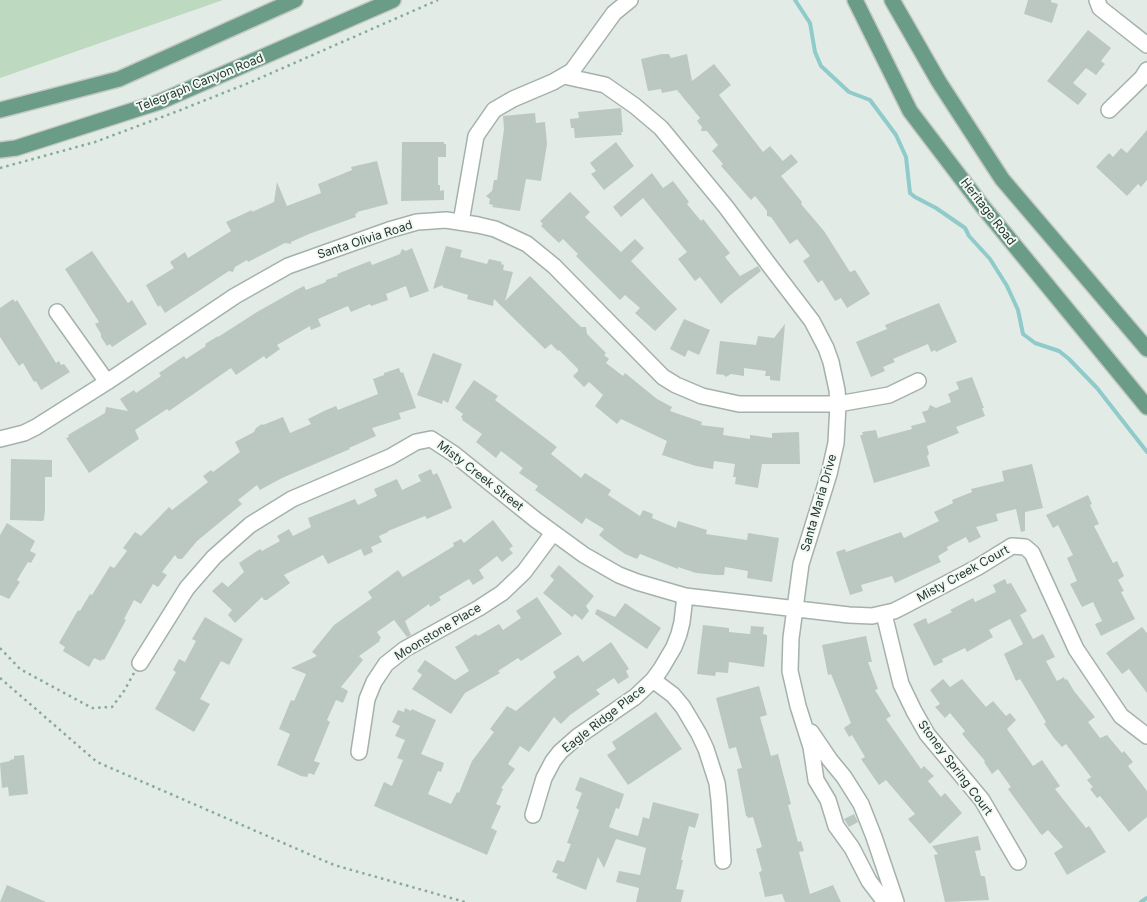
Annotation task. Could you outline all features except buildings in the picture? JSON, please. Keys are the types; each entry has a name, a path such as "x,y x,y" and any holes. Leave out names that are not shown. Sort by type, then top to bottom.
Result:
{"main road":[{"path":"0,110 120,79 295,0"},
{"name":"Telegraph Canyon Road","path":"0,150 16,148 159,102 394,0"},
{"name":"Heritage Road","path":"855,0 910,111 983,207 1147,407"},
{"path":"892,0 939,82 1002,179 1147,349"}],"street":[{"path":"461,222 476,136 494,110 572,71 614,13 630,0"},
{"path":"1097,0 1100,8 1147,45"},
{"path":"1110,110 1142,78 1147,70"},
{"name":"Santa Maria Drive","path":"564,76 605,85 661,128 726,207 812,321 826,348 837,390 838,404 834,450 829,474 801,564 790,638 790,671 793,689 811,746 816,780 828,800 836,826 852,848 869,881 885,902"},
{"name":"Santa Olivia Road","path":"0,439 24,433 36,427 235,296 288,266 403,225 432,221 461,222 495,229 519,240 541,254 663,377 682,388 702,396 738,404 838,404 889,396 918,381"},
{"path":"57,312 107,382"},
{"name":"Misty Creek Street","path":"140,663 187,588 214,557 250,525 292,499 390,457 416,442 432,439 454,454 553,533 584,555 619,575 658,590 685,596 795,609"},
{"name":"Moonstone Place","path":"359,752 367,699 374,682 386,664 404,649 502,593 524,572 553,533"},
{"name":"Misty Creek Court","path":"795,609 860,616 884,614 904,606 978,567 1012,546 1025,547 1032,553 1076,649 1121,716 1147,736"},
{"name":"Eagle Ridge Place","path":"533,815 544,778 560,752 577,737 635,697 653,680 668,658 679,634 685,596"},
{"name":"Stoney Spring Court","path":"884,614 901,684 914,711 927,734 982,800 1018,862"},
{"path":"653,680 673,695 683,707 706,750 719,800 723,862"},
{"name":"Santa Maria Drive","path":"804,723 844,777 861,804 896,902"}],"path":[{"path":"0,648 20,669 92,708 112,707 124,691 140,663"},
{"path":"0,678 98,762 334,865 466,902"}],"green space":[{"path":"0,0 223,0 0,78"}],"waterway":[{"path":"795,0 810,23 815,52 821,66 849,92 870,100 896,135 906,157 910,193 965,228 969,236 990,259 1007,286 1018,310 1023,334 1035,343 1059,351 1069,359 1097,388 1147,452"},
{"path":"1141,902 1147,898"}]}
